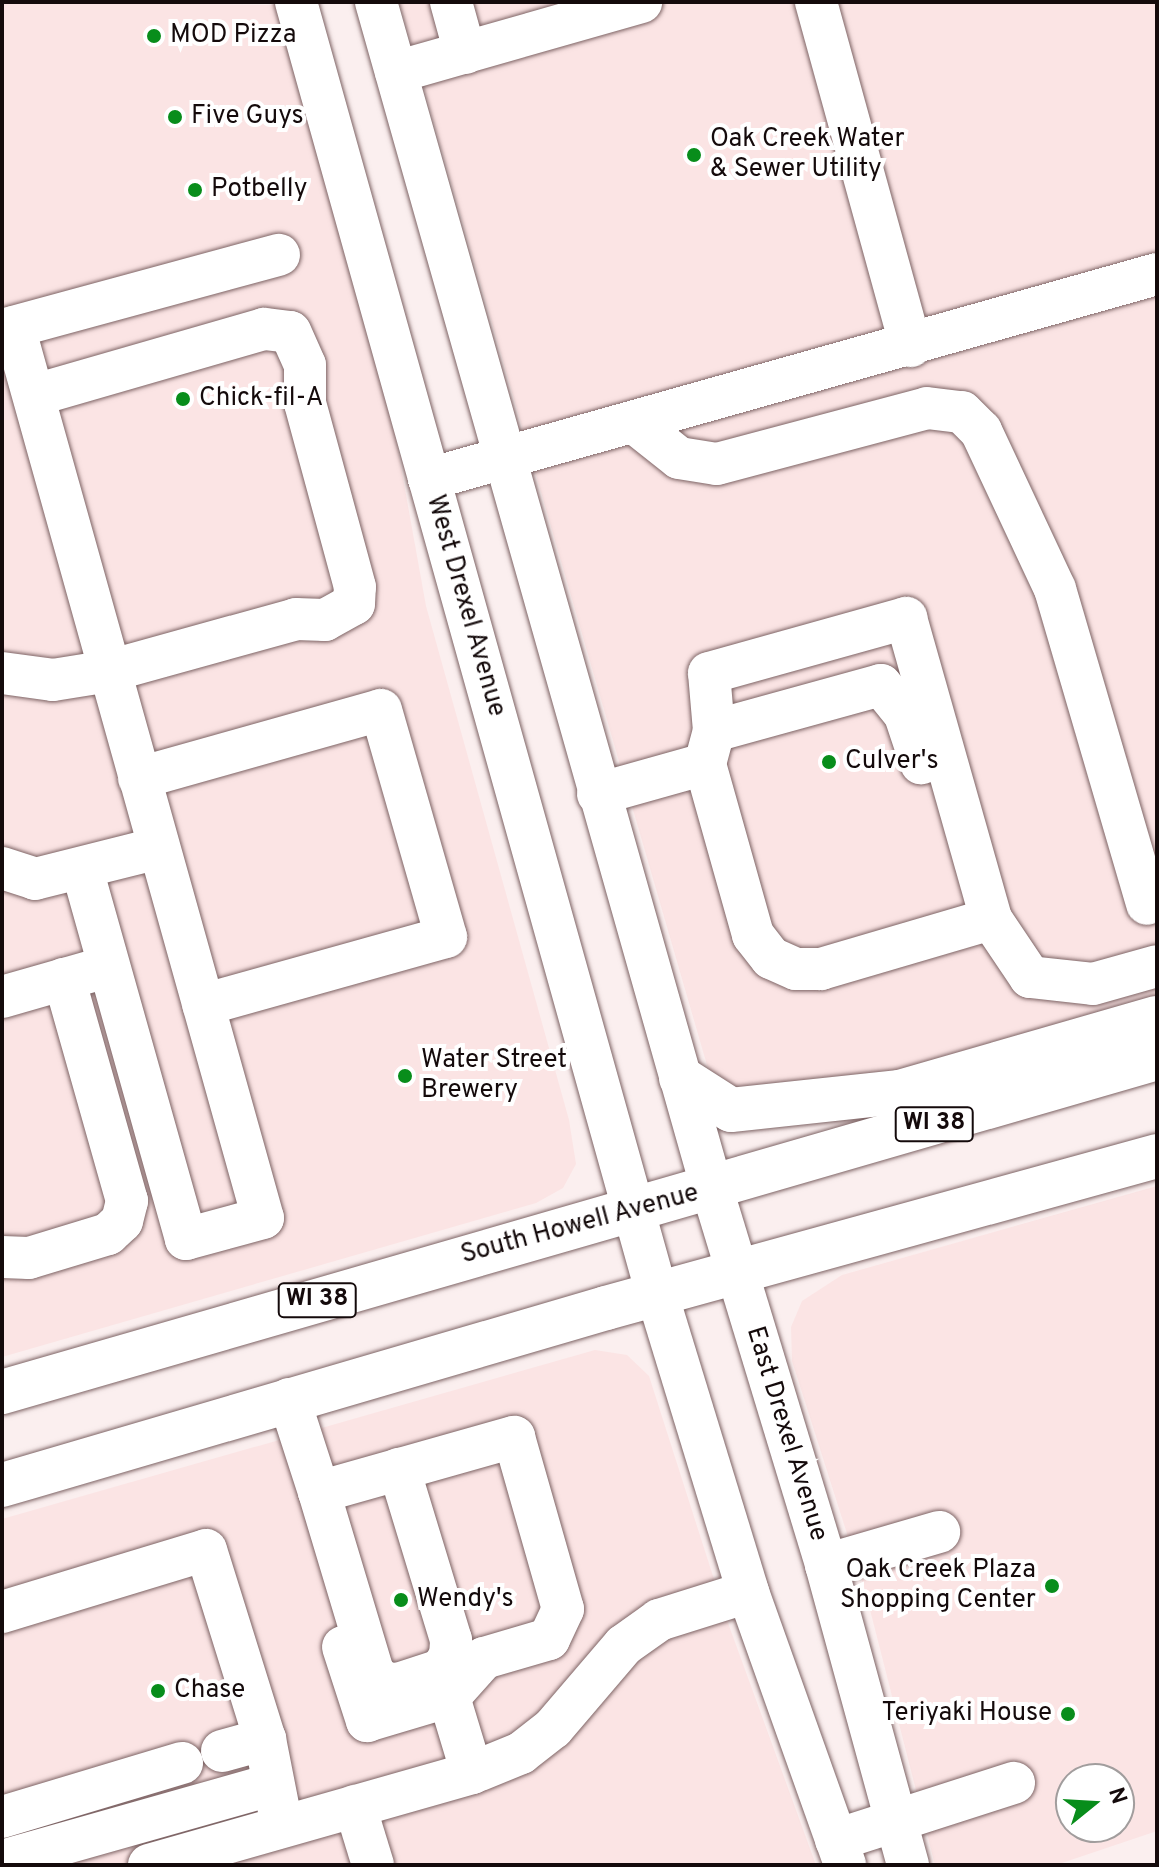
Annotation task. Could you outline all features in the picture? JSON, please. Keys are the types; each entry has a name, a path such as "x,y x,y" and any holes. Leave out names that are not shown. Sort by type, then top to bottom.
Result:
{"main road":[{"path":"681,1078 731,1110 900,1092 1157,1018"},
{"name":"South Howell Avenue","path":"2,1392 1157,1058"},
{"path":"2,1485 657,1294 1157,1156"}],"street":[{"name":"West Drexel Avenue","path":"296,2 633,1210"},
{"path":"376,2 502,458 712,1189"},
{"path":"451,2 465,53"},
{"path":"396,72 641,2"},
{"path":"816,2 911,346"},
{"path":"82,869 186,1239 263,1218 109,671 36,395 8,328 279,255"},
{"path":"429,479 911,346 1157,274"},
{"path":"2,673 53,680 109,671 296,619 325,620 354,604 355,587 305,403 305,365 290,332 278,327 36,395"},
{"path":"635,423 679,458 717,464 927,408 962,412 981,431 1055,589 1147,904"},
{"path":"991,919 821,969 796,969 771,958 753,935 709,747 709,673 906,618 991,919 1030,977 1093,984 1157,966"},
{"path":"598,794 709,747 881,685 905,715 944,833"},
{"path":"139,778 381,710 446,937 203,1005"},
{"path":"2,868 35,879 158,848"},
{"path":"2,997 109,967"},
{"path":"2,1257 29,1258 108,1234 122,1221 127,1201 64,979"},
{"name":"East Drexel Avenue","path":"712,1189 826,1565 908,1865"},
{"path":"633,1210 748,1592 841,1852 897,1820 1014,1783"},
{"path":"289,1399 373,1672 383,1683 398,1684 441,1670 450,1656 451,1640 399,1469"},
{"path":"514,1437 563,1609 549,1639 484,1658 449,1697 367,1721 308,1532 319,1492 514,1437"},
{"path":"826,1565 939,1532"},
{"path":"2,1612 206,1550 265,1739 271,1785 282,1826"},
{"path":"149,1865 472,1773 521,1753 553,1728 624,1645 659,1620 748,1592"},
{"path":"449,1697 472,1773"},
{"path":"222,1751 265,1739"},
{"path":"2,1817 182,1763"},
{"path":"2,1861 271,1785"},
{"path":"355,1806 373,1865"}],"shaded area":[{"path":"2,2 276,5 392,417 426,606 569,1120 576,1164 563,1188 536,1203 2,1357"},
{"path":"399,2 1157,2 1157,1008 903,1083 758,1097 720,1084 707,1065"},
{"path":"1157,1186 1157,1831 1135,1838 1135,1763 1055,1763 1055,1843 1121,1843 1056,1865 935,1865 865,1590 792,1361 791,1327 802,1301 842,1275"},
{"path":"595,1350 627,1355 649,1376 728,1623 816,1865 2,1865 2,1519"}],"place":[{"name":"MOD Pizza","path":"154,36"},
{"name":"Five Guys","path":"175,117"},
{"name":"Oak Creek Water & Sewer Utility","path":"694,155"},
{"name":"Potbelly","path":"195,190"},
{"name":"Chick-fil-A","path":"183,399"},
{"name":"Culver's","path":"829,762"},
{"name":"Water Street Brewery","path":"405,1076"},
{"name":"Oak Creek Plaza Shopping Center","path":"1052,1586"},
{"name":"Wendy's","path":"401,1600"},
{"name":"Chase","path":"158,1691"},
{"name":"Teriyaki House","path":"1068,1714"}]}
